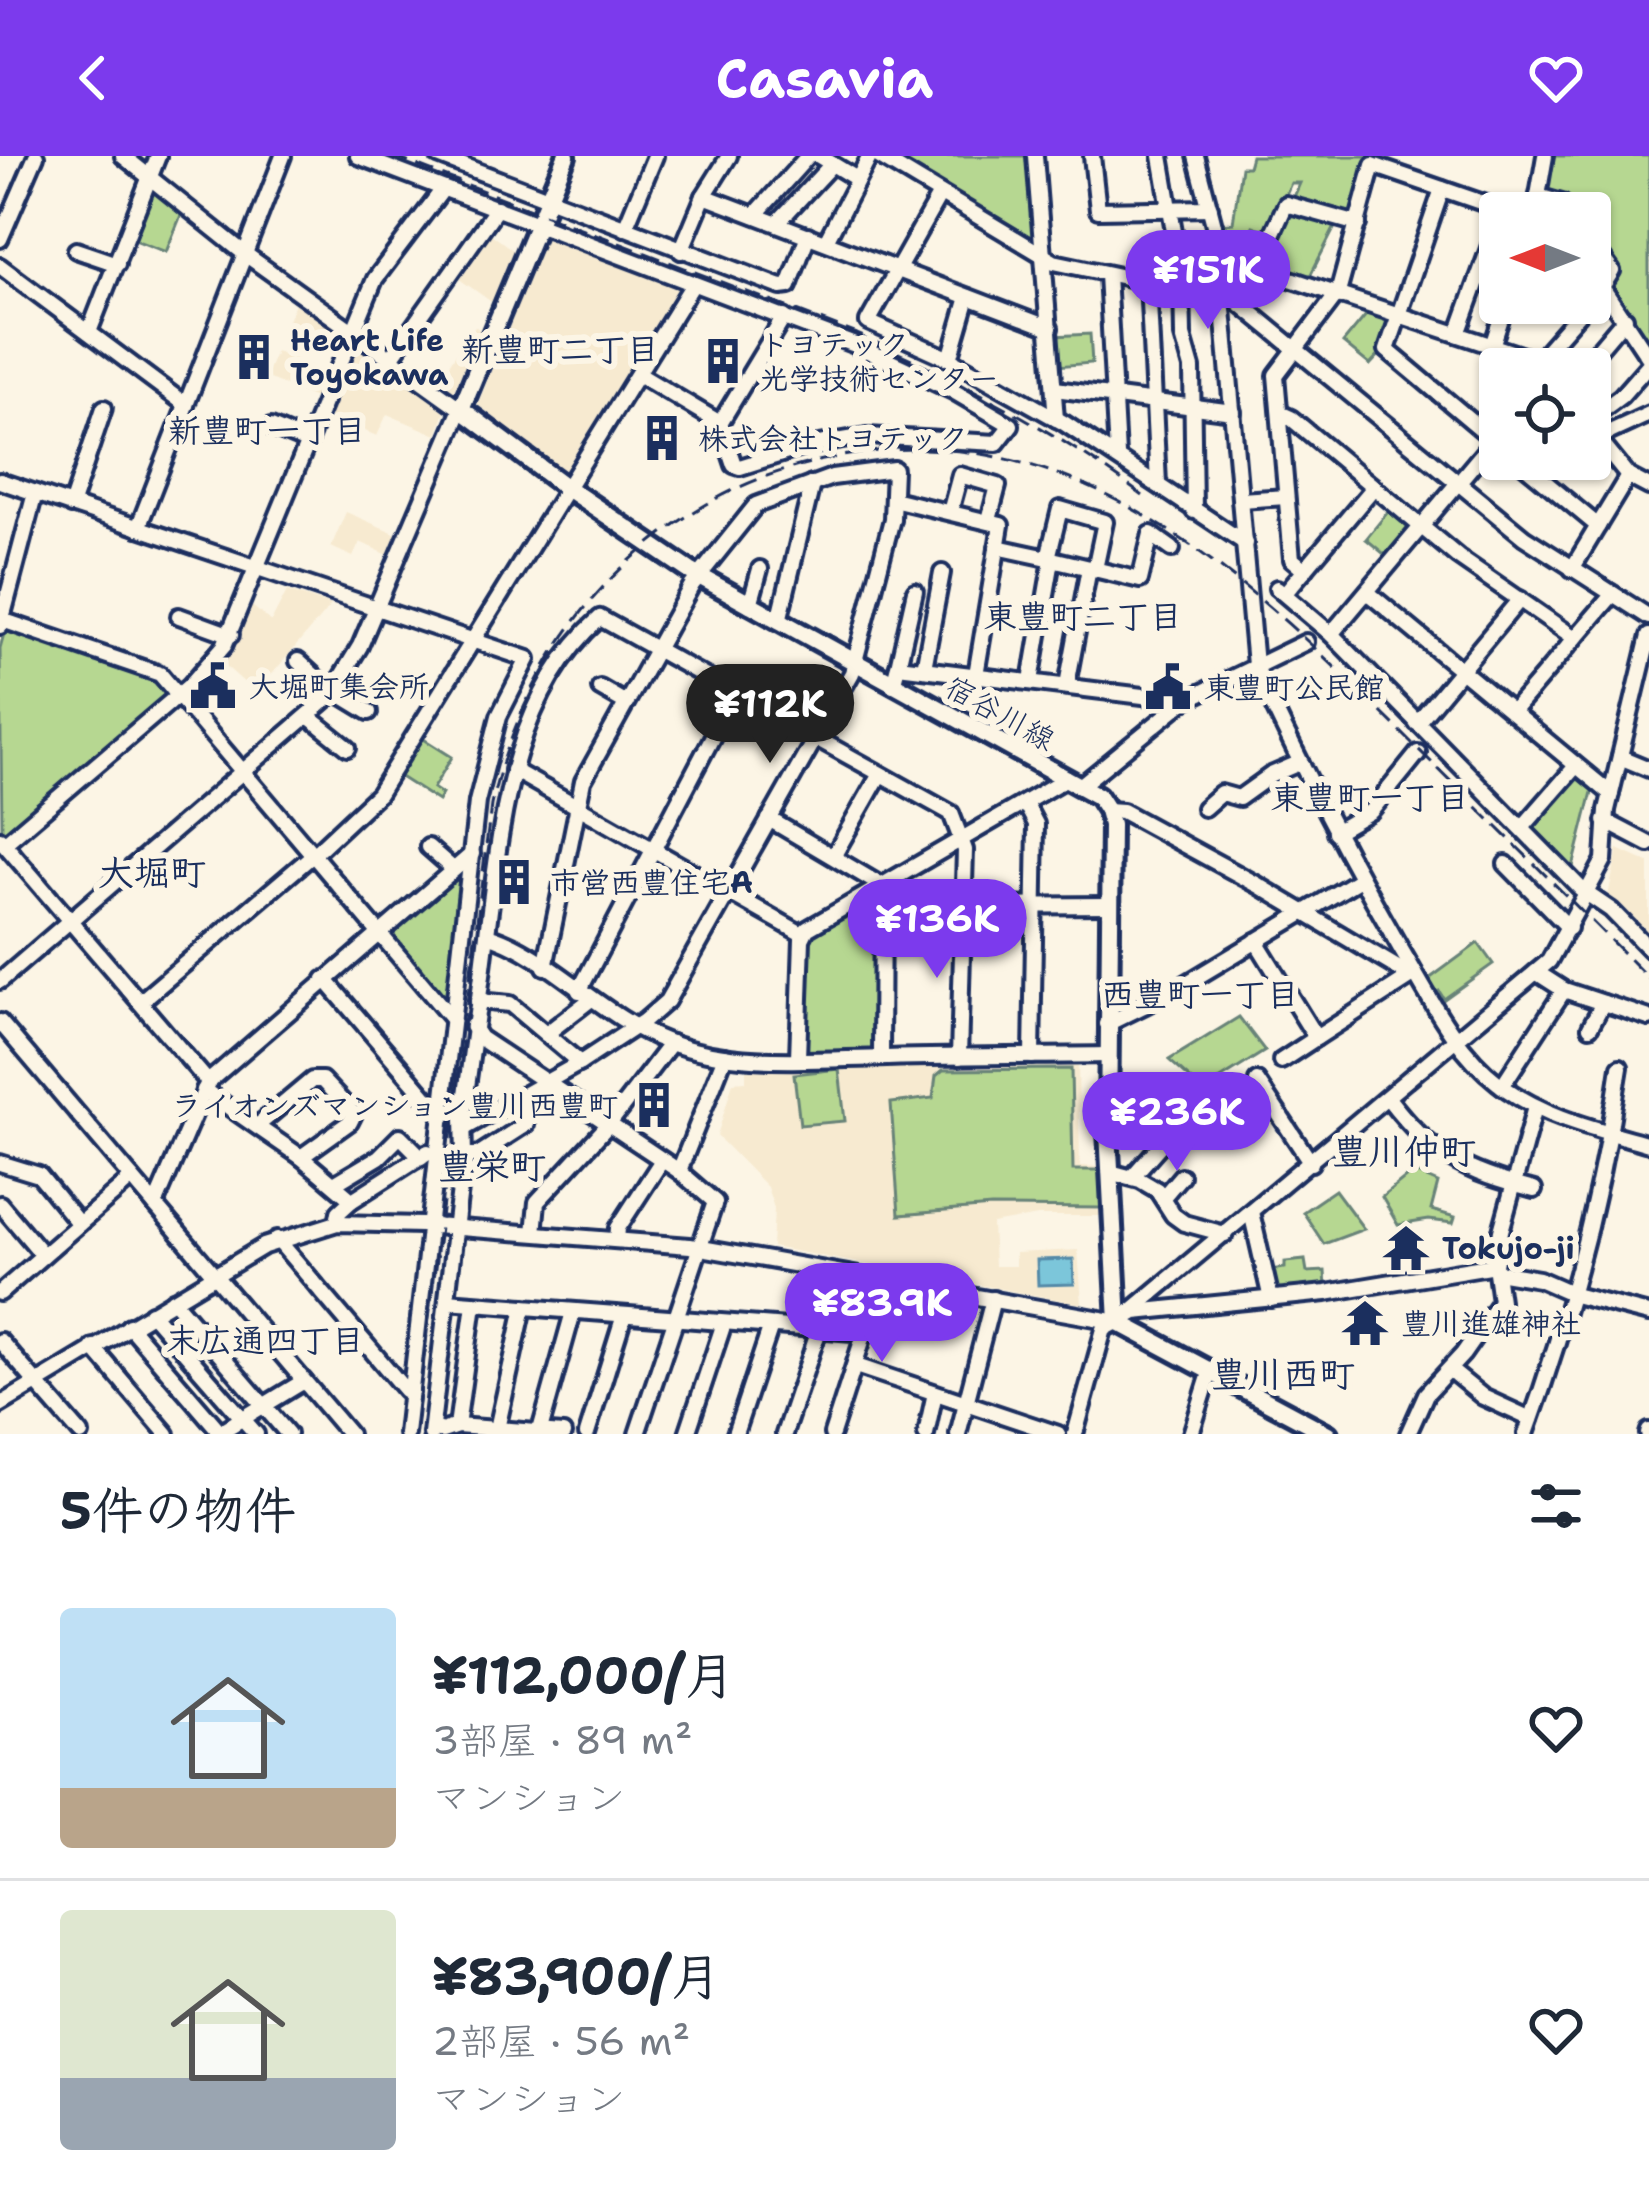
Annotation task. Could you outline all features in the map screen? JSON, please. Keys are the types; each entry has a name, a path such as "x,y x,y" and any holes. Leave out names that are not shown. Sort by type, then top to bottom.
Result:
{"main road":[{"path":"461,409 566,156"},
{"name":"宿谷川線","path":"461,409 698,576 1098,796 1107,810"},
{"path":"1107,810 1110,1172 1118,1322 1328,1434"}],"street":[{"path":"0,239 36,156"},
{"path":"0,981 333,691 360,646 461,409 245,254 123,156"},
{"path":"89,332 158,156"},
{"path":"138,528 283,156"},
{"path":"358,156 855,345 953,391 1011,425 997,443 867,436 807,446 740,467 734,465 720,423 638,374"},
{"path":"438,156 467,161 548,199 781,287 789,286 808,235"},
{"path":"625,228 655,156"},
{"path":"682,251 704,196 730,156"},
{"path":"755,214 808,156"},
{"path":"826,241 874,156 1043,256 1237,301 1457,484 1572,569 1649,617"},
{"path":"1035,156 1056,418"},
{"path":"1093,156 1098,210 1210,208"},
{"path":"1161,156 1183,288 1184,341 1192,368 1195,511"},
{"path":"1196,156 1218,254 1255,665 1360,879 1456,1040 1477,1066 1535,1107 1649,1144"},
{"path":"1539,192 1545,156"},
{"path":"777,223 825,160 857,179"},
{"path":"1305,570 1292,559 1276,375 1338,293 1373,165 1479,204"},
{"path":"351,1201 206,1086 2,842 178,694 211,663 231,635 375,279 443,189"},
{"path":"1442,189 1388,350 1479,422"},
{"path":"940,194 868,322 950,359 1056,418 1245,543"},
{"path":"704,196 1050,328"},
{"path":"1258,265 1286,204 1358,224"},
{"path":"391,358 497,208"},
{"path":"76,250 117,264"},
{"path":"1218,254 1496,348"},
{"path":"0,266 186,405"},
{"path":"1107,274 1117,455"},
{"path":"1458,334 1479,279"},
{"path":"1148,281 1158,484"},
{"path":"140,1002 365,809 390,778 693,284"},
{"path":"950,359 968,297"},
{"path":"1611,308 1625,318 1649,361 1611,403"},
{"path":"720,423 784,317"},
{"path":"1600,348 1625,318"},
{"path":"1492,346 1500,324"},
{"path":"1551,348 1571,324"},
{"path":"1152,344 1184,341"},
{"path":"1055,389 1233,412"},
{"path":"1621,395 1647,416"},
{"path":"71,506 104,409"},
{"path":"1280,413 1458,557 1575,638"},
{"path":"1611,428 1647,416"},
{"path":"271,427 309,443"},
{"path":"1611,455 1628,476 1649,487"},
{"path":"1331,634 1479,459"},
{"path":"465,1128 580,1063 667,1001 854,663 892,519 894,469 832,477 756,506 698,576 586,775 575,805 545,967"},
{"path":"950,512 960,475 998,486 988,520"},
{"path":"1572,569 1628,476"},
{"path":"1542,480 1598,526"},
{"path":"0,481 528,659 490,742 477,802 406,1434"},
{"path":"778,621 812,484"},
{"path":"1374,487 1305,570 1281,591 1331,634 1587,893 1649,949"},
{"path":"35,493 1,623 160,674 448,1010 454,1024"},
{"path":"1241,500 1286,497"},
{"path":"893,499 1001,525 976,675"},
{"path":"1031,681 1060,509 1106,522 1067,685"},
{"path":"997,548 1140,580 1151,534 1172,549"},
{"path":"750,605 760,569"},
{"path":"924,668 942,572"},
{"path":"892,685 915,591"},
{"path":"1367,592 1611,794"},
{"path":"1512,712 1612,594"},
{"path":"1417,723 1520,599"},
{"path":"178,616 231,635"},
{"path":"441,1431 454,1228 500,826 513,770 545,691 600,618 951,814 962,840 959,1057"},
{"path":"0,1406 277,1239 337,1222 700,1247 1118,1322 1550,961 1604,860 1605,820 1649,636"},
{"path":"802,934 1025,803 1072,783 1184,701 1306,641"},
{"path":"298,662 369,712"},
{"path":"898,666 1184,701"},
{"path":"600,688 626,703"},
{"path":"546,1034 585,996 653,849 735,694"},
{"path":"308,716 347,748"},
{"path":"1335,832 1375,807 1418,753"},
{"path":"1620,757 1649,769"},
{"path":"1204,808 1221,793 1239,798 1300,763"},
{"path":"1522,828 1576,766"},
{"path":"513,770 802,934"},
{"path":"833,855 880,774"},
{"path":"1025,803 1036,824 1032,1056"},
{"path":"1107,810 1122,811 1415,974"},
{"path":"769,819 881,886"},
{"path":"1605,820 1649,844"},
{"path":"428,847 453,869"},
{"path":"155,1205 206,1086 472,854"},
{"path":"1506,864 1569,928"},
{"path":"1107,1024 1172,992 1360,879"},
{"path":"881,886 881,1058"},
{"path":"963,906 1110,905"},
{"path":"798,1058 802,934"},
{"path":"487,935 511,942 633,1027 670,1043 725,1056 1108,1055"},
{"path":"1256,941 1316,1038"},
{"path":"1537,972 1564,990 1649,1018"},
{"path":"1280,1061 1415,974"},
{"path":"325,979 443,1117"},
{"path":"1502,1086 1564,990"},
{"path":"478,1001 510,1004 580,1063"},
{"path":"1590,1027 1603,1003"},
{"path":"0,1022 349,1434"},
{"path":"454,1024 472,1026 679,1171 715,1202 637,1434"},
{"path":"534,1233 537,1202 609,1124 670,1043"},
{"path":"679,1171 725,1056"},
{"path":"1450,1370 1530,1430 1560,1341 1620,1067"},
{"path":"257,1126 312,1080 322,1080 354,1114 350,1122 301,1157"},
{"path":"1257,1081 1311,1163"},
{"path":"1388,1098 1440,1155 1481,1175 1534,1190"},
{"path":"464,1155 478,1155 526,1124 512,1102"},
{"path":"1500,1301 1496,1269 1512,1184 1535,1107"},
{"path":"1132,1177 1178,1125"},
{"path":"334,1184 380,1157 400,1136 421,1157"},
{"path":"337,1222 339,1212 351,1201 441,1144"},
{"path":"617,1240 618,1228 662,1160"},
{"path":"0,1163 39,1175 80,1224"},
{"path":"1110,1172 1132,1177 1164,1196 1184,1223 1226,1234"},
{"path":"1164,1196 1181,1176"},
{"path":"0,1293 132,1178"},
{"path":"0,1204 43,1255"},
{"path":"1251,1212 1270,1299"},
{"path":"277,1239 405,1390 411,1391"},
{"path":"1075,1434 1101,1335 1135,1312 1496,1269 1649,1314"},
{"path":"1408,1434 1426,1394 1450,1370 1515,1273"},
{"path":"832,1434 882,1279"},
{"path":"958,1434 993,1299"},
{"path":"173,1300 288,1434"},
{"path":"447,1301 866,1334"},
{"path":"441,1431 474,1304"},
{"path":"497,1429 524,1307"},
{"path":"539,1433 573,1312"},
{"path":"152,1313 256,1434"},
{"path":"587,1434 624,1315"},
{"path":"686,1434 724,1323"},
{"path":"129,1326 220,1433 304,1381"},
{"path":"735,1434 771,1326"},
{"path":"784,1434 819,1330"},
{"path":"0,1340 81,1434"},
{"path":"93,1347 167,1434"},
{"path":"856,1366 1058,1434"},
{"path":"1191,1434 1210,1373"},
{"path":"926,1434 934,1394"},
{"path":"441,1431 562,1434"}],"shaded area":[{"path":"487,231 514,251 493,303 455,276"},
{"path":"551,232 685,290 570,472 562,474 475,411"},
{"path":"297,298 344,332 339,352 284,330"},
{"path":"475,326 481,331 452,394 436,383"},
{"path":"360,343 447,406 437,435 387,414 377,436 326,415 354,345"},
{"path":"276,351 330,374 320,400 265,377"},
{"path":"346,512 397,534 388,555 360,542 353,557 331,547"},
{"path":"287,591 331,605 256,693 220,661 251,605 271,622"},
{"path":"1618,849 1649,863 1649,945 1607,901"},
{"path":"1078,1061 1080,1166 1105,1167 1106,1211 1102,1216 1038,1216 992,1224 994,1266 1015,1266 1015,1253 1078,1250 1082,1304 772,1247 774,1208 767,1187 717,1136 733,1082 746,1081 746,1065"}],"green space":[{"path":"890,156 1031,156 1039,243 1035,245"},
{"path":"1251,156 1371,156 1352,227 1338,221 1308,280 1265,264 1300,183 1291,183 1269,232 1253,226 1240,256 1222,247 1219,224 1233,223 1241,167 1248,167"},
{"path":"1549,156 1649,156 1649,354 1611,293 1615,270 1611,264 1611,192 1544,191"},
{"path":"158,190 183,210 166,252 132,239 150,193"},
{"path":"1371,309 1392,316 1383,351 1370,365 1343,343"},
{"path":"1090,334 1092,363 1057,366 1054,336"},
{"path":"1391,508 1413,526 1389,558 1366,539"},
{"path":"9,627 159,678 169,695 7,833 2,832 0,648"},
{"path":"422,738 452,757 433,788 442,794 438,801 399,776"},
{"path":"1574,773 1593,788 1573,867 1567,869 1530,826"},
{"path":"461,870 468,871 454,998 446,1000 390,935 390,929"},
{"path":"874,895 880,896 878,1049 806,1052 805,938"},
{"path":"1478,943 1493,964 1444,999 1439,991 1433,995 1425,982"},
{"path":"1239,1017 1265,1051 1203,1090 1169,1060"},
{"path":"839,1069 845,1121 800,1125 794,1074"},
{"path":"1071,1069 1073,1170 1101,1170 1101,1208 991,1207 899,1215 891,1103 933,1098 936,1076 943,1070"},
{"path":"1413,1172 1438,1183 1431,1210 1455,1217 1453,1223 1429,1220 1398,1225 1382,1197"},
{"path":"1335,1190 1364,1229 1324,1244 1303,1212"},
{"path":"1305,1260 1307,1272 1325,1271 1326,1289 1275,1294 1269,1270"}],"water":[{"path":"1073,1259 1074,1284 1038,1285 1037,1260"}],"railway":[{"path":"392,156 857,334 1005,407 1143,496"},
{"path":"415,1434 491,805 504,758 542,671 596,595 666,531 707,504 765,477 870,452 952,450 1029,465 1101,493 1170,531 1295,630 1649,979"}],"place":[{"name":"Heart Life Toyokawa","path":"254,357"},
{"name":"トヨテック 光学技術センター","path":"723,361"},
{"name":"株式会社トヨテック","path":"662,438"},
{"name":"大堀町集会所","path":"213,686"},
{"name":"東豊町公民館","path":"1168,687"},
{"name":"市営西豊住宅A","path":"514,882"},
{"name":"ライオンズマンション豊川西豊町","path":"654,1105"},
{"name":"Tokujo-ji","path":"1406,1248"},
{"name":"豊川進雄神社","path":"1365,1323"}],"district":[{"name":"新豊町二丁目","path":"560,349"},
{"name":"新豊町一丁目","path":"267,430"},
{"name":"東豊町二丁目","path":"1083,616"},
{"name":"東豊町一丁目","path":"1370,797"},
{"name":"大堀町","path":"152,872"},
{"name":"西豊町一丁目","path":"1200,994"},
{"name":"豊川仲町","path":"1404,1151"},
{"name":"豊栄町","path":"492,1166"},
{"name":"末広通四丁目","path":"265,1340"},
{"name":"豊川西町","path":"1283,1374"}]}
